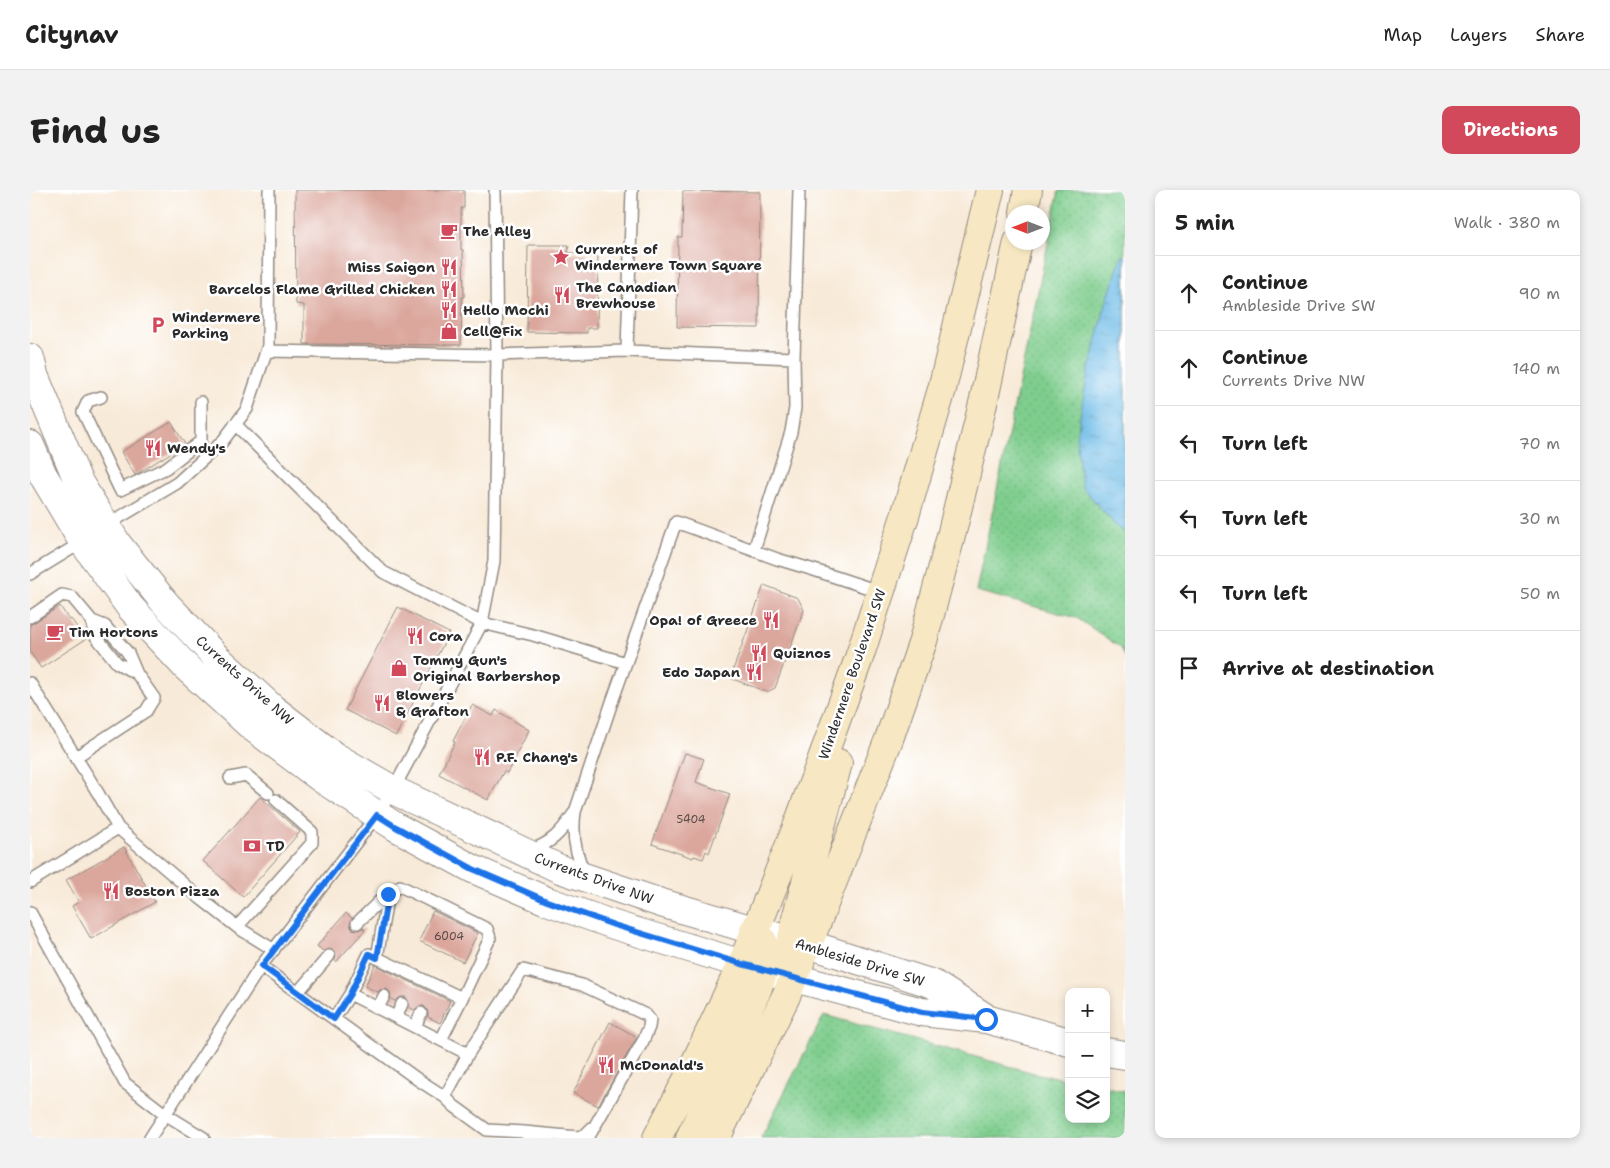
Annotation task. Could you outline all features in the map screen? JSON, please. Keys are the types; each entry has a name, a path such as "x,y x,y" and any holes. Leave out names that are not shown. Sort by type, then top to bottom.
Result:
{"main road":[{"name":"Windermere Boulevard SW","path":"657,1138 688,1078 753,966 754,930 797,827 844,699 906,516 942,389 990,190"},
{"path":"1025,205 1028,190"},
{"path":"716,1138 794,977 800,943 886,747 923,641 984,399 1016,250"},
{"path":"800,943 796,919 846,732 844,699"},
{"path":"690,1138 757,990 753,966"}],"street":[{"name":"Currents Drive NW","path":"30,358 34,375 78,481 94,534 130,607 187,668 251,726 322,779 377,815 473,869 547,901 614,925 753,966"},
{"name":"Currents Drive NW","path":"30,445 43,475 94,534 118,545 165,604 224,664 273,710 334,756 393,790 560,869 661,903 754,930"},
{"name":"Ambleside Drive SW","path":"754,930 933,984 986,1019"},
{"name":"Ambleside Drive SW","path":"753,966 922,1012 986,1019 1065,1041"},
{"path":"1110,1053 1125,1055"}],"lane":[{"path":"30,574 177,483 222,442 247,409 268,346 270,190"},
{"path":"150,1138 262,966 377,815 393,790 482,623 494,562 497,355 495,190"},
{"path":"627,352 632,190"},
{"path":"754,550 791,432 795,408 794,358 799,190"},
{"path":"266,351 497,355 627,352 794,358"},
{"path":"101,397 88,401 83,412 120,490 166,468 201,441 201,402"},
{"path":"235,424 383,572 482,623 533,635 626,663"},
{"path":"588,879 576,851 574,823 576,812 676,522 777,559 881,592"},
{"path":"30,617 62,595 72,597 92,621 105,626 128,652 137,674 154,698 146,711 76,757"},
{"path":"30,683 118,828 237,927 274,950"},
{"path":"230,778 246,775 312,832 312,843 237,927"},
{"path":"523,852 540,847 551,841 576,812"},
{"path":"30,882 118,828"},
{"path":"358,923 388,894 400,886 488,929 490,938 440,1040"},
{"path":"377,958 388,894"},
{"path":"30,912 125,1083 166,1114 204,1138"},
{"path":"334,1019 350,994 369,954 395,971 414,980 462,998"},
{"path":"298,992 329,956"},
{"path":"262,966 488,1130 526,1135 578,1137 586,1134 595,1125"},
{"path":"444,1097 468,1054 523,970 582,986 646,1015 650,1020 649,1028 643,1041 588,1138"},
{"path":"350,994 468,1054"},
{"path":"378,1008 384,996"},
{"path":"396,1017 402,1004"},
{"path":"415,1027 421,1014"}],"green space":[{"path":"1059,190 1125,190 1125,656 1121,648 1077,618 976,591 1047,250 1050,250 1050,233"},
{"path":"824,1015 1034,1073 1065,1079 1065,1123 1110,1123 1110,1088 1125,1091 1125,1138 761,1138"}],"water":[{"path":"1122,256 1125,256 1125,531 1118,528 1082,487 1076,438 1088,373 1106,303"}],"building":[{"path":"295,190 464,190 464,208 461,208 464,297 462,297 461,345 304,344 304,305 296,304"},
{"path":"683,191 760,192 759,328 677,327 678,237 682,237"},
{"name":"The Canadian Brewhouse","path":"528,245 569,245 568,253 587,253 587,256 598,257 597,328 587,328 587,333 527,332"},
{"name":"Wendy's","path":"171,422 185,444 135,475 121,452"},
{"path":"764,585 798,598 804,610 775,688 767,692 730,678"},
{"name":"Tim Hortons","path":"60,606 69,620 71,619 86,639 41,668 30,652 30,625"},
{"path":"398,607 449,633 396,736 345,710"},
{"name":"P.F. Chang's","path":"472,705 493,716 496,710 529,730 507,773 504,771 488,800 439,774 455,742 453,741"},
{"path":"685,753 704,759 696,782 730,794 709,853 706,851 703,859 694,856 693,858 652,844"},
{"name":"TD","path":"260,797 300,832 243,897 203,861"},
{"name":"Boston Pizza","path":"124,847 155,902 91,939 72,906 79,902 66,880"},
{"path":"433,911 478,933 463,962 419,941"},
{"path":"346,913 352,918 350,924 352,929 358,930 363,928 365,930 336,962 334,951 330,949 323,951 317,946"},
{"path":"375,965 450,1001 440,1023 428,1017 428,1012 424,1006 414,1010 409,1007 406,997 401,997 395,1001 391,999 390,992 387,989 377,992 365,986"},
{"name":"McDonald's","path":"610,1022 637,1037 598,1106 573,1093"}],"place":[{"name":"The Alley","path":"449,231"},
{"name":"Currents of Windermere Town Square","path":"561,257"},
{"name":"Miss Saigon","path":"449,267"},
{"name":"Barcelos Flame Grilled Chicken","path":"449,289"},
{"name":"The Canadian Brewhouse","path":"562,295"},
{"name":"Hello Mochi","path":"449,310"},
{"name":"Windermere Parking","path":"158,325"},
{"name":"Cell@Fix","path":"449,331"},
{"name":"Wendy's","path":"153,448"},
{"name":"Opa! of Greece","path":"771,620"},
{"name":"Tim Hortons","path":"55,632"},
{"name":"Cora","path":"415,636"},
{"name":"Quiznos","path":"759,653"},
{"name":"Tommy Gun's Original Barbershop","path":"399,668"},
{"name":"Edo Japan","path":"754,672"},
{"name":"Blowers & Grafton","path":"382,703"},
{"name":"P.F. Chang's","path":"482,757"},
{"name":"TD","path":"252,846"},
{"name":"Boston Pizza","path":"111,891"},
{"name":"McDonald's","path":"606,1065"}],"route":[{"path":"388,894 377,958 369,954 350,994 334,1019 262,966 377,815 473,869 547,901 614,925 742,964 922,1012 986,1019"}]}
